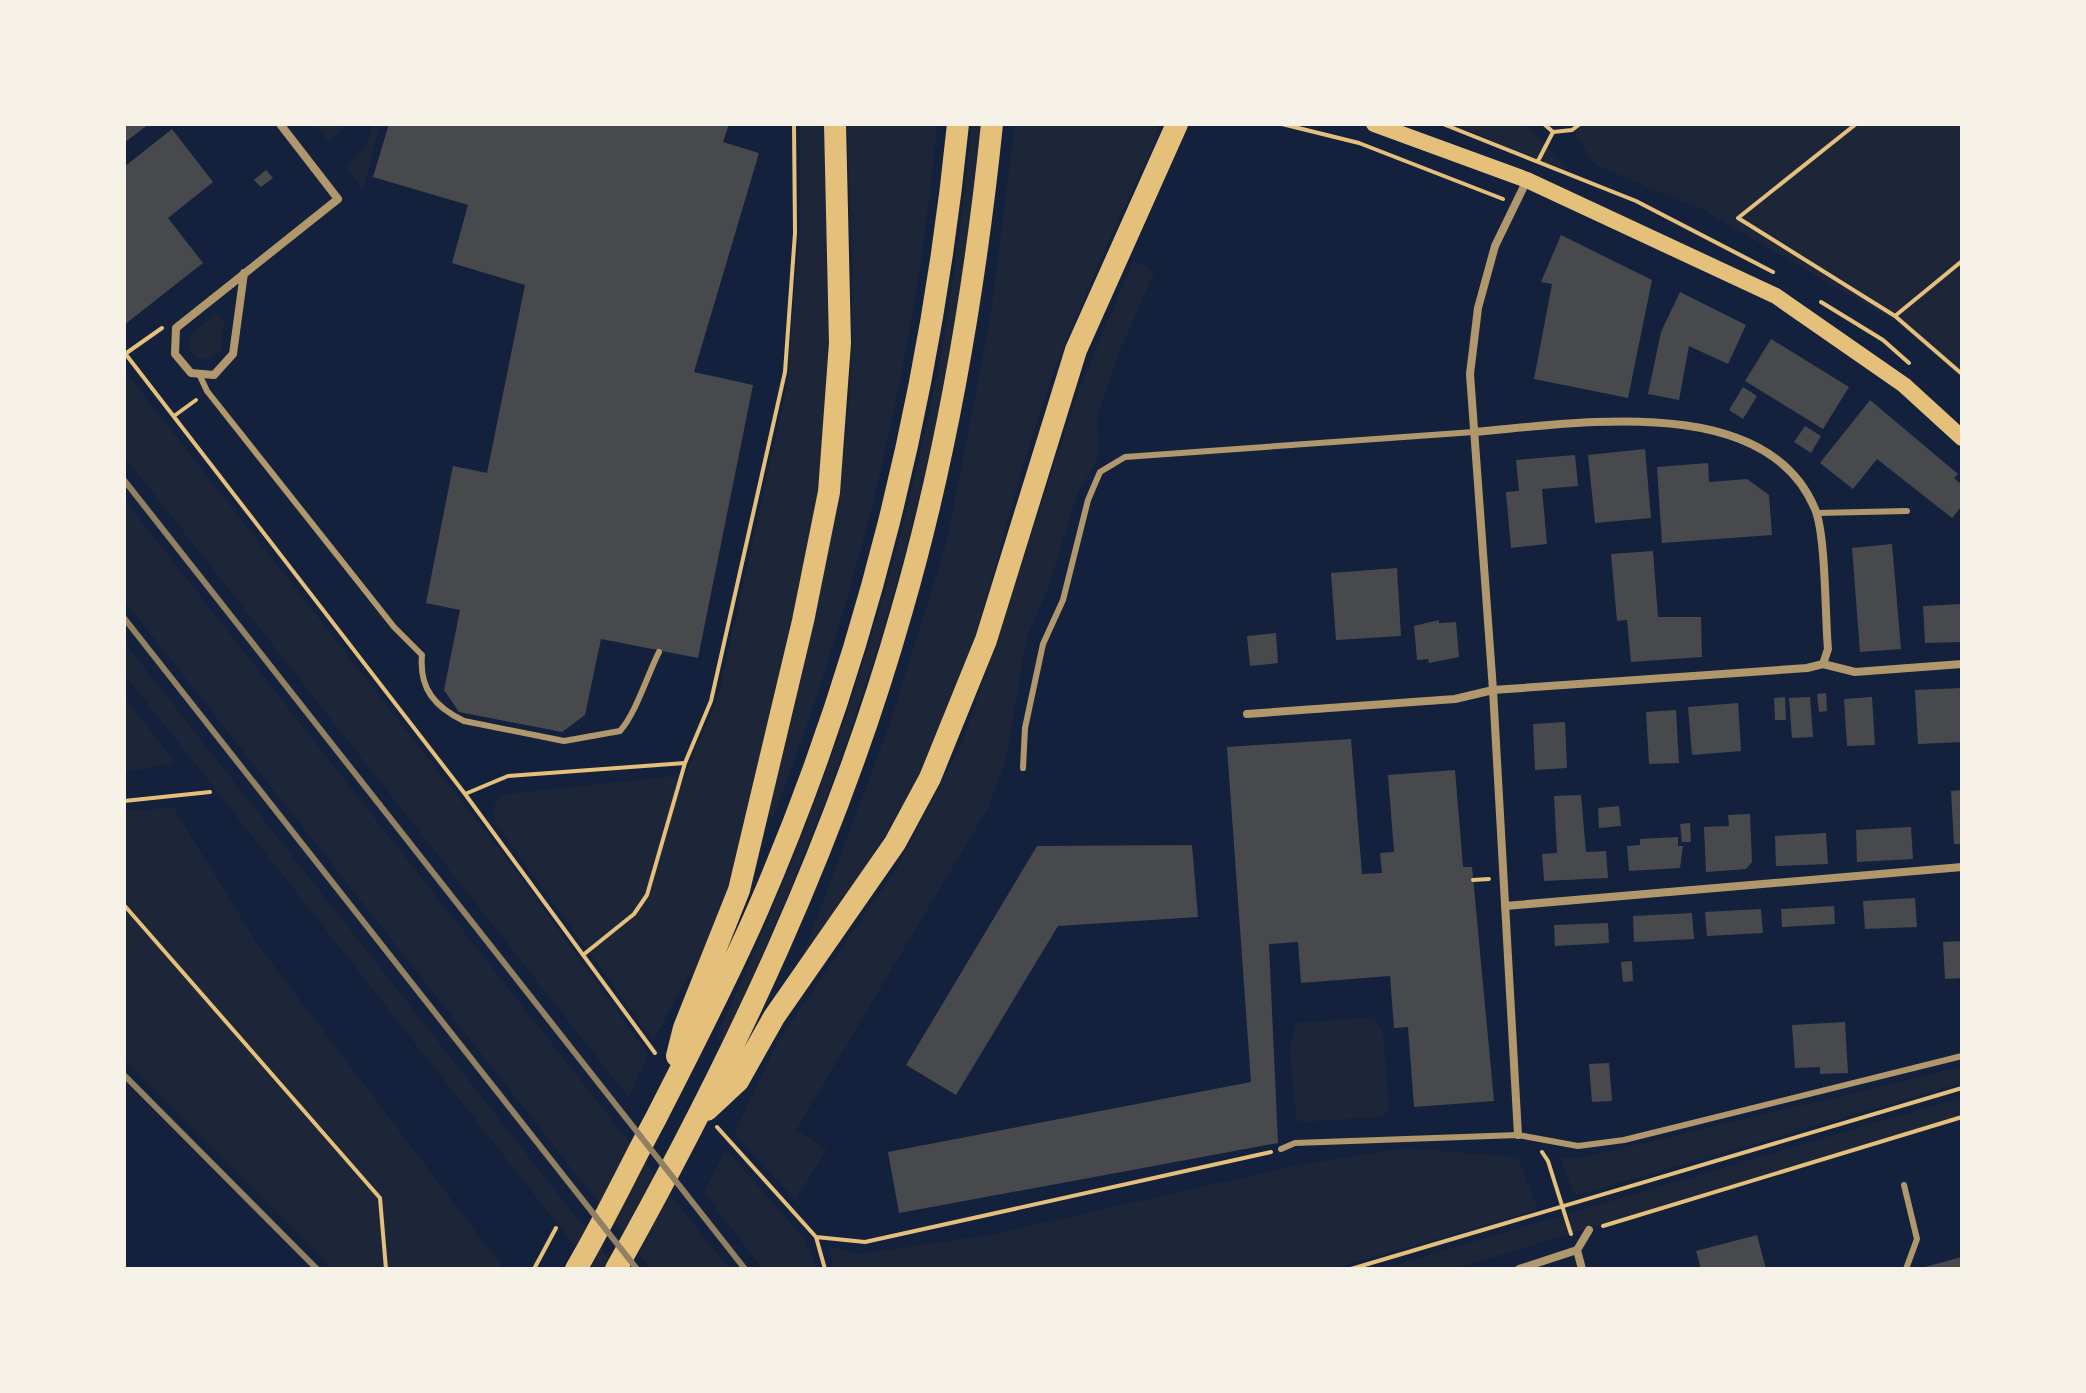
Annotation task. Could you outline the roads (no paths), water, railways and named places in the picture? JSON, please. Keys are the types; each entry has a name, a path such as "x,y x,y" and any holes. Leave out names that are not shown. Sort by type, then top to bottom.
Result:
{"highway":[{"path":"576,1269 667,1096 696,1020 739,890 803,621 829,492 840,343 835,124"},
{"path":"696,1020 753,920 793,823 829,724 876,573 926,354 958,124"},
{"path":"616,1269 735,1066 867,721 902,610 958,368 983,212 992,124"},
{"path":"735,1066 774,1017 895,843 936,766 986,640 1076,350 1175,125"}],"main road":[{"path":"1374,124 1527,180 1776,296 1824,326 1904,385 1962,438"}],"street":[{"path":"244,273 231,359 220,372 200,376 183,368 173,349 176,328 244,273 338,199 280,124"},
{"path":"1518,1135 1493,690 1470,374 1478,308 1495,246 1527,180"},
{"path":"1474,432 1636,419 1688,424 1738,440 1773,459 1803,488 1817,513 1828,649 1823,664"},
{"path":"1247,714 1455,699 1493,690 1807,668 1823,664 1855,672 1962,664"},
{"path":"1505,906 1962,867"},
{"path":"1519,1269 1577,1250 1589,1230"},
{"path":"1577,1250 1582,1269"}],"lane":[{"path":"200,376 207,391 394,627 422,655 422,681 428,693 450,714 464,721 564,741 620,731 632,718 636,698 659,652"},
{"path":"1023,768 1025,728 1043,644 1063,600 1088,500 1100,472 1125,457 1474,432"},
{"path":"1817,513 1907,511"},
{"path":"1281,1149 1295,1143 1518,1135 1578,1146 1624,1140 1962,1056"},
{"path":"1904,1185 1917,1239 1906,1269"}],"railway":[{"path":"124,480 745,1269"},
{"path":"124,618 637,1269"},
{"path":"124,1075 317,1269"}]}
